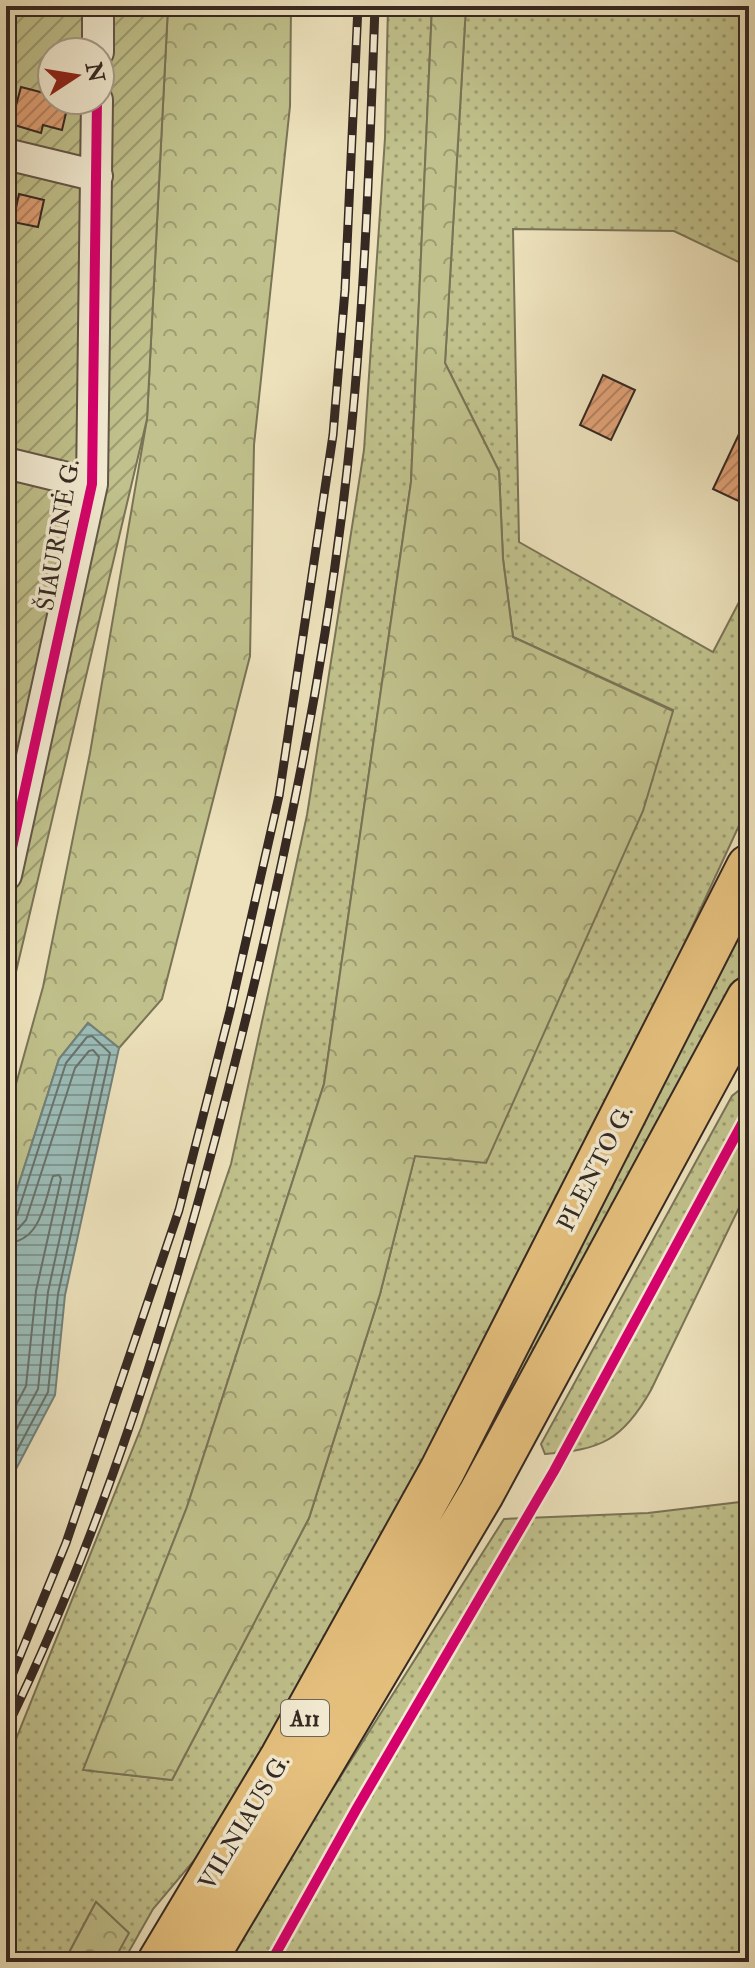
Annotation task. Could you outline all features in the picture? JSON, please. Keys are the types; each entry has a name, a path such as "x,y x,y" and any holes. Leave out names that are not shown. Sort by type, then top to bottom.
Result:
{"highway":[{"name":"PLENTO G.","path":"442,1471 749,867"},
{"name":"VILNIAUS G.","path":"203,1962 481,1494 749,999"},
{"name":"VILNIAUS G.","path":"160,1962 283,1757 442,1471"}],"street":[{"path":"98,6 98,36"},
{"name":"ŠIAURINĖ G.","path":"6,875 17,776 92,484 97,116"},
{"path":"6,154 97,176"},
{"path":"6,463 92,484"}],"green space":[{"path":"6,6 168,6 147,419 6,1014"},
{"path":"168,6 291,6 290,106 254,445 250,656 162,999 119,1048 88,1023 59,1059 6,1224 6,1120 43,987 90,753 147,419"},
{"path":"388,6 432,6 411,482 324,1084 187,1507 84,1770 172,1780 309,1518 380,1294 415,1155 673,710 513,637 503,559 499,471 445,363 466,6 749,6 749,267 674,231 513,229 519,542 713,652 749,583 749,804 548,1238 224,1825 153,1909 123,1962 113,1962 128,1933 96,1902 64,1962 6,1962 6,1764 141,1428 231,1164 307,815 364,450 385,138"},
{"path":"432,6 466,6 445,363 499,471 503,559 513,637 673,711 643,811 486,1163 415,1156 380,1294 309,1518 172,1780 83,1770 187,1507 324,1084 411,482"},
{"path":"749,899 749,959 461,1493 449,1494"},
{"path":"743,1087 749,1088 749,1187 651,1390 630,1421 608,1439 581,1449 545,1454 541,1444 732,1096"},
{"path":"749,1501 749,1962 223,1962 504,1519 648,1513"},
{"path":"96,1902 129,1933 113,1962 64,1962"}],"water":[{"path":"88,1023 119,1048 65,1295 55,1395 6,1488 6,1224 59,1059"}],"building":[{"path":"21,87 36,91 36,116 65,116 62,130 43,125 41,133 11,124"},
{"path":"19,194 44,200 38,227 13,222"},
{"path":"603,375 635,390 611,440 580,425"},
{"path":"749,413 749,506 713,489"}],"railway":[{"path":"6,1690 66,1543 179,1210 230,1011 279,796 333,435 345,290 358,6"},
{"path":"6,1729 75,1575 159,1335 228,1090 285,846 317,682 351,433 369,167 375,6"}],"cycle path":[{"path":"6,875 92,484 97,116"},
{"path":"271,1962 554,1471 749,1111"}]}
